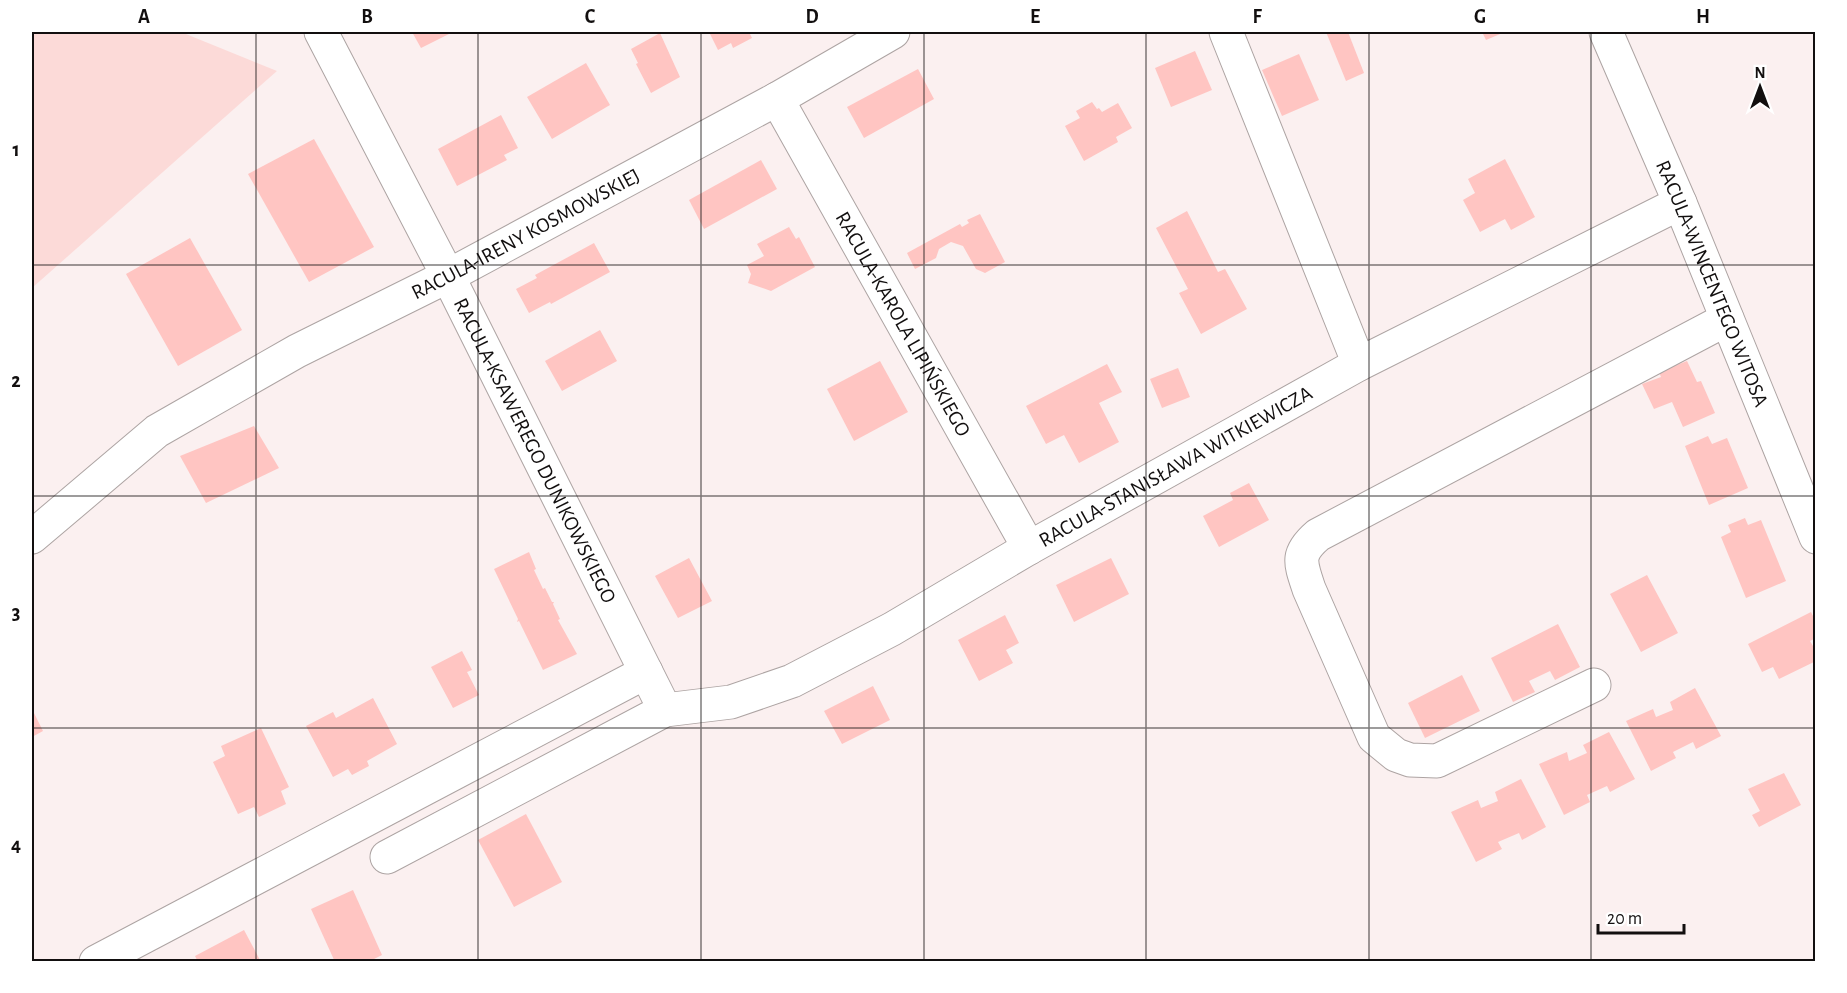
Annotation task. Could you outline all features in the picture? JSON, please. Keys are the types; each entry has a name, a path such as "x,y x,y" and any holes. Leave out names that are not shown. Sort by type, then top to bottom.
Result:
{"street":[{"name":"RACULA-KSAWEREGO DUNIKOWSKIEGO","path":"321,32 448,276 665,710"},
{"name":"RACULA-IRENY KOSMOWSKIEJ","path":"32,537 157,431 297,351 448,276 777,99 893,32"},
{"path":"1226,32 1359,364"},
{"name":"RACULA-WINCENTEGO WITOSA","path":"1606,32 1680,203 1815,537"},
{"name":"RACULA-KAROLA LIPIŃSKIEGO","path":"777,99 1029,548"},
{"name":"RACULA-STANISŁAWA WITKIEWICZA","path":"665,710 731,702 792,681 892,629 1029,548 1359,364 1680,203"},
{"path":"1594,685 1437,761 1410,760 1396,755 1374,737 1313,599 1302,568 1305,546 1318,535 1727,319"},
{"path":"96,962 646,672"},
{"path":"387,857 665,710"}],"shaded area":[{"path":"32,32 181,32 277,71 32,288"}],"building":[{"path":"412,32 453,32 421,48"},
{"path":"709,32 749,32 752,38 733,48 731,43 718,50"},
{"path":"1326,32 1348,32 1364,73 1346,81"},
{"path":"1482,32 1505,32 1486,40"},
{"path":"660,33 680,77 651,93 631,49"},
{"path":"1195,51 1212,90 1171,107 1155,68"},
{"path":"1299,54 1319,100 1282,116 1262,70"},
{"path":"586,63 610,105 552,139 527,97"},
{"path":"918,69 934,99 864,138 847,107"},
{"path":"1092,102 1102,112 1118,103 1132,128 1116,137 1118,142 1084,161 1065,126 1080,118 1076,111"},
{"path":"501,115 518,148 504,155 507,160 457,186 438,149"},
{"path":"314,139 374,247 309,282 248,174"},
{"path":"1505,159 1535,217 1511,230 1505,219 1480,232 1463,200 1475,193 1468,179"},
{"path":"761,160 777,189 704,229 689,200"},
{"path":"1187,211 1218,272 1225,269 1247,309 1201,334 1179,293 1188,289 1156,228"},
{"path":"980,214 1005,262 985,273 976,269 963,246 951,242 939,249 936,258 915,269 907,253 960,224 962,227 969,223 967,220"},
{"path":"789,227 796,239 799,237 815,267 771,291 748,283 751,274 747,265 764,256 757,244"},
{"path":"190,238 242,330 178,366 126,274"},
{"path":"594,243 610,272 551,304 550,302 529,313 516,289 537,278 535,275"},
{"path":"600,330 617,361 562,391 545,361"},
{"path":"880,361 908,412 854,441 827,389"},
{"path":"1687,361 1697,382 1701,381 1715,413 1683,427 1672,402 1654,409 1642,384 1661,377 1659,372"},
{"path":"1107,364 1122,392 1099,403 1119,442 1079,463 1064,435 1046,444 1026,406"},
{"path":"1178,368 1190,397 1162,408 1150,379"},
{"path":"254,426 279,468 206,503 180,456"},
{"path":"1708,436 1712,444 1727,438 1748,488 1709,505 1685,446"},
{"path":"1249,483 1269,520 1219,547 1203,516 1233,500 1230,493"},
{"path":"1745,518 1748,525 1761,520 1786,581 1746,598 1721,537 1731,532 1728,525"},
{"path":"529,552 536,569 534,570 543,589 545,588 554,602 560,619 558,620 577,654 543,670 519,621 517,622 518,619 494,569"},
{"path":"689,558 712,601 678,618 655,576"},
{"path":"1111,558 1129,594 1074,622 1056,585"},
{"path":"1647,575 1678,633 1641,652 1610,594"},
{"path":"1811,612 1816,622 1816,638 1810,641 1816,651 1816,661 1779,679 1773,667 1762,672 1748,644"},
{"path":"1005,615 1019,643 1006,650 1013,663 979,681 958,640"},
{"path":"1558,624 1580,667 1555,680 1550,671 1529,681 1535,692 1513,702 1491,658"},
{"path":"462,651 472,670 467,672 479,695 453,708 431,667"},
{"path":"1462,675 1480,711 1425,738 1408,703"},
{"path":"873,686 890,720 842,744 824,711"},
{"path":"1695,688 1721,736 1696,749 1693,742 1673,752 1676,758 1651,771 1626,721 1653,709 1656,717 1673,710 1670,702"},
{"path":"373,698 397,744 367,761 369,766 352,775 348,769 333,777 306,726 333,712 336,718"},
{"path":"32,709 43,731 32,737"},
{"path":"261,728 289,787 281,791 286,804 259,817 254,807 238,814 213,762 225,756 221,746"},
{"path":"1609,732 1635,779 1610,792 1607,786 1587,795 1590,802 1564,815 1539,764 1567,752 1569,761 1587,753 1583,745"},
{"path":"1784,773 1801,805 1759,827 1752,815 1760,811 1748,789"},
{"path":"1521,779 1546,827 1522,840 1519,833 1498,842 1502,849 1476,862 1451,812 1478,800 1481,808 1498,801 1495,792"},
{"path":"526,814 562,882 514,907 478,840"},
{"path":"353,890 382,955 368,962 335,962 311,909"},
{"path":"244,930 261,962 198,962 195,956"}]}
